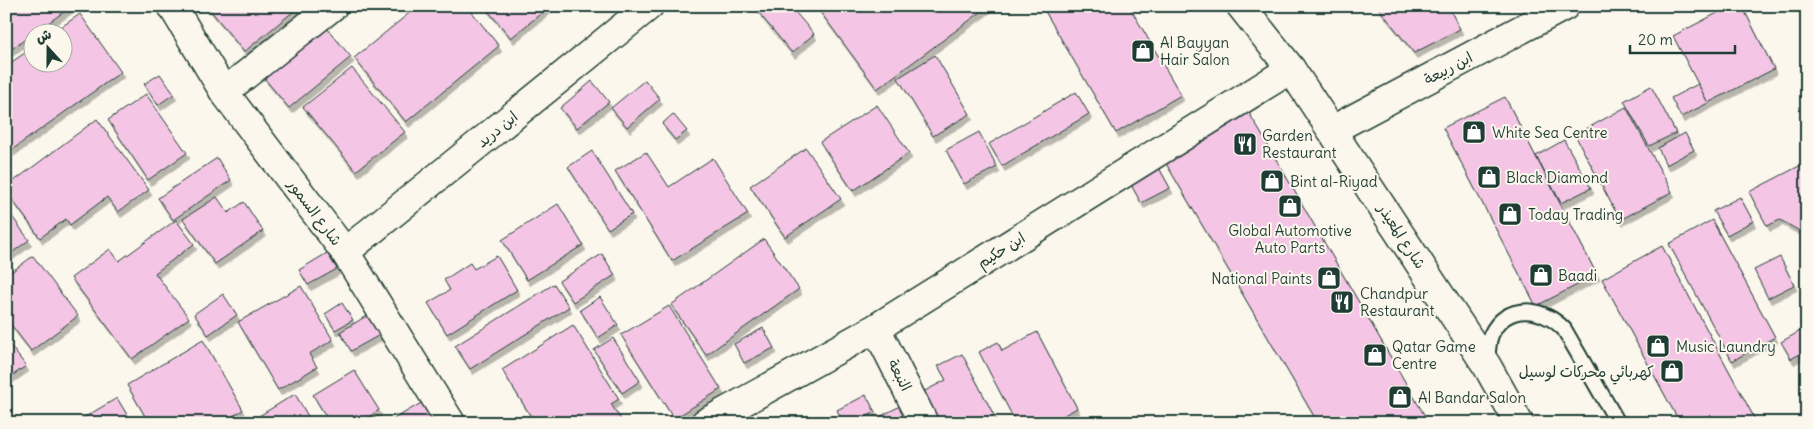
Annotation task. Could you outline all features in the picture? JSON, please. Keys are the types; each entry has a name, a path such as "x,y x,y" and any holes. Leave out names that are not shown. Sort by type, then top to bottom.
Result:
{"street":[{"name":"شارع السمور","path":"172,6 224,92 345,252 451,423"},
{"path":"224,92 333,6"},
{"name":"ابن دريد","path":"345,252 649,6"},
{"name":"شارع المعيذر","path":"1241,6 1291,69 1332,130 1487,366 1519,423"},
{"name":"ابن ربيعة","path":"1332,130 1565,6"},
{"name":"ابن حكيم","path":"705,423 743,414 876,328 1291,69"},
{"name":"النبعة","path":"876,328 924,423"}],"lane":[{"path":"1487,366 1492,334 1501,322 1512,314 1527,311 1541,312 1554,318 1564,329 1618,423"}],"building":[{"path":"6,6 72,6 50,22 22,22 22,42 6,53"},
{"path":"207,6 300,6 244,52"},
{"path":"418,6 467,6 499,46 406,122 354,58"},
{"path":"484,6 550,6 511,38"},
{"path":"764,6 790,6 814,34 792,53 758,12"},
{"path":"816,6 989,6 877,89"},
{"path":"1042,6 1129,6 1181,95 1116,133"},
{"path":"1377,6 1448,6 1460,29 1414,53"},
{"path":"1731,6 1742,6 1774,69 1708,103 1673,36"},
{"path":"80,14 121,72 6,154 6,66 22,55 22,72 72,72 72,22 68,22"},
{"path":"326,27 351,57 289,108 264,78"},
{"path":"935,55 970,114 933,136 898,78"},
{"path":"352,68 405,132 356,171 303,107"},
{"path":"160,74 174,94 158,105 144,84"},
{"path":"645,80 660,99 627,127 611,108"},
{"path":"592,81 609,102 577,128 560,108"},
{"path":"1698,84 1708,103 1681,117 1671,98"},
{"path":"1651,86 1676,133 1649,146 1624,101"},
{"path":"1076,92 1089,114 1002,166 989,144"},
{"path":"146,94 187,153 148,180 108,120"},
{"path":"1505,97 1597,275 1536,306 1443,128"},
{"path":"877,105 909,153 853,191 820,142"},
{"path":"1626,107 1672,192 1620,220 1575,135"},
{"path":"1248,111 1429,423 1318,423 1164,160"},
{"path":"673,114 687,131 675,140 662,124"},
{"path":"97,119 149,190 118,212 107,197 70,225 66,219 40,238 6,191 6,187"},
{"path":"979,132 997,167 964,184 946,150"},
{"path":"1685,133 1694,150 1666,165 1658,148"},
{"path":"1564,140 1591,188 1561,203 1536,156"},
{"path":"806,148 841,199 785,237 750,186"},
{"path":"592,151 632,214 608,229 568,167"},
{"path":"646,152 669,187 713,158 748,214 672,261 615,171"},
{"path":"217,158 231,180 173,220 158,198"},
{"path":"1807,162 1807,250 1801,248 1805,234 1780,220 1767,226 1749,192"},
{"path":"1158,166 1170,188 1141,203 1129,181"},
{"path":"217,197 228,213 244,202 263,231 215,264 183,219"},
{"path":"1740,197 1753,221 1727,235 1713,211"},
{"path":"558,204 583,245 527,280 502,240"},
{"path":"6,208 29,240 6,257"},
{"path":"176,220 194,244 155,273 189,318 132,359 71,278 110,249 119,261"},
{"path":"1712,220 1775,337 1732,361 1669,244"},
{"path":"764,239 799,289 706,355 671,305"},
{"path":"1662,246 1757,423 1680,423 1602,279"},
{"path":"327,253 337,269 308,285 299,270"},
{"path":"602,254 615,275 573,302 559,281"},
{"path":"33,256 78,316 31,351 6,318 6,276"},
{"path":"497,256 517,290 447,334 428,303 450,290 444,280 470,263 474,269"},
{"path":"1780,257 1794,285 1768,298 1754,270"},
{"path":"554,284 569,307 470,369 455,346"},
{"path":"301,286 333,340 309,354 317,367 278,390 238,322"},
{"path":"223,294 237,315 208,335 194,314"},
{"path":"600,297 618,325 598,338 580,310"},
{"path":"342,303 353,320 335,330 325,314"},
{"path":"669,306 721,389 674,419 621,335"},
{"path":"373,312 385,332 351,351 340,332"},
{"path":"573,325 619,399 611,404 623,423 535,423 502,370"},
{"path":"1807,327 1807,350 1791,359 1781,342"},
{"path":"763,328 774,348 744,363 734,344"},
{"path":"1037,332 1077,408 1050,423 1016,423 979,352 998,342 1002,351"},
{"path":"613,338 640,381 622,393 594,350"},
{"path":"6,340 26,366 6,380"},
{"path":"203,340 243,410 221,423 149,423 127,385"},
{"path":"962,354 998,423 935,423 919,394 946,380 938,366"},
{"path":"354,370 379,410 360,423 330,423 313,395"},
{"path":"295,394 312,423 263,423 259,416"},
{"path":"866,395 875,412 855,423 843,423 837,410"},
{"path":"117,398 132,423 75,423"},
{"path":"423,402 435,423 387,423"},
{"path":"902,405 912,423 868,423"}],"place":[{"name":"Al Bayyan Hair Salon","path":"1143,51"},
{"name":"White Sea Centre","path":"1474,132"},
{"name":"Garden Restaurant","path":"1245,144"},
{"name":"Black Diamond","path":"1489,177"},
{"name":"Bint al-Riyad","path":"1272,181"},
{"name":"Global Automotive Auto Parts","path":"1290,206"},
{"name":"Today Trading","path":"1510,214"},
{"name":"Baadi","path":"1541,275"},
{"name":"National Paints","path":"1329,278"},
{"name":"Chandpur Restaurant","path":"1342,302"},
{"name":"Music Laundry","path":"1658,346"},
{"name":"Qatar Game Centre","path":"1375,355"},
{"name":"كهربائي محركات لوسيل","path":"1672,371"},
{"name":"Al Bandar Salon","path":"1400,397"}]}
